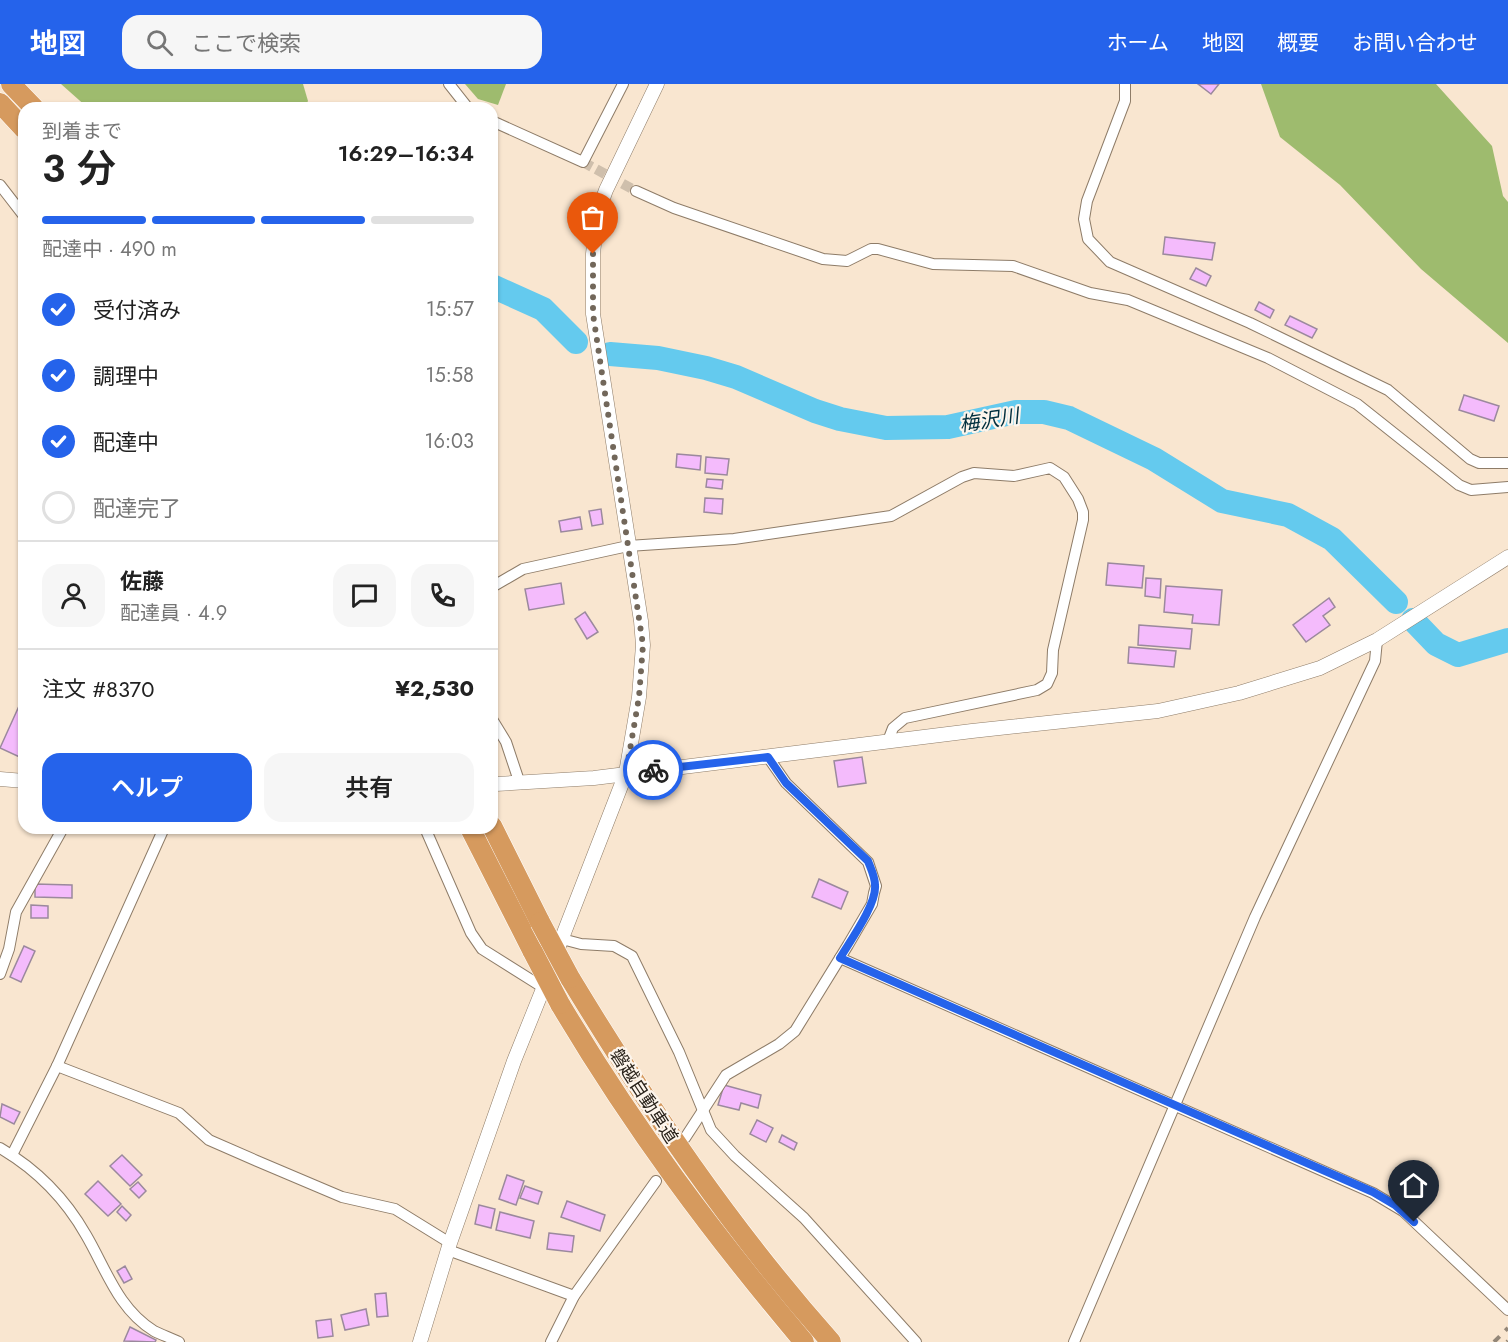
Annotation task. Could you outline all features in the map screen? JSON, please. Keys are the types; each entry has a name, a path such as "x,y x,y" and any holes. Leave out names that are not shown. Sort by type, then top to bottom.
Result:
{"highway":[{"path":"11,84 28,102"},
{"path":"0,103 18,122"},
{"name":"磐越自動車道","path":"473,834 560,1004 628,1115 704,1221 804,1342"},
{"name":"磐越自動車道","path":"496,834 570,978 646,1102 717,1204 784,1289 831,1342"}],"street":[{"path":"449,84 463,102"},
{"path":"498,124 583,162 623,84"},
{"path":"420,1342 449,1247 514,1061 626,773 639,697 643,645 593,314 593,254 597,215 606,190 657,84"},
{"path":"1125,84 1125,101 1087,201 1084,219 1088,239 1101,254 1133,274 1250,323 1388,390 1479,464 1508,463"},
{"path":"0,185 18,208"},
{"path":"636,191 674,208 823,260 847,261 871,249 878,249 933,264 1013,266 1059,284 1128,300 1268,358 1357,404 1459,485 1471,490 1508,488"},
{"path":"498,584 523,570 628,546 734,539 891,516 955,480 974,473 1014,476 1050,468 1060,474 1077,499 1083,520 1049,681 1037,690 905,718 893,728 888,741"},
{"path":"498,784 520,784 626,773 1158,711 1274,684 1320,668 1377,640 1508,557"},
{"path":"1074,1342 1174,1104 1224,995 1255,917 1377,656 1377,640"},
{"path":"498,729 506,742 520,784"},
{"path":"684,1138 726,1075 779,1044 795,1031 872,904 876,886 868,861 786,783 768,757"},
{"path":"0,779 18,780"},
{"path":"0,974 7,956 16,912 60,834"},
{"path":"12,1155 57,1066 161,834"},
{"path":"428,834 467,924 482,949 544,988"},
{"path":"562,939 581,944 614,946 632,956 679,1052 702,1112 720,1141 804,1218 916,1342"},
{"path":"840,958 898,986 1174,1104 1395,1205 1508,1310"},
{"path":"57,1066 179,1113 209,1140 342,1197 395,1209 449,1247 574,1296"},
{"path":"0,1148 30,1167 56,1192 86,1233 117,1292 133,1313 154,1331 179,1342"},
{"path":"551,1342 574,1296 656,1181"}],"green space":[{"path":"61,84 303,84 308,101 307,102 81,102"},
{"path":"465,84 506,84 498,105 498,102 478,99"},
{"path":"1261,84 1436,84 1492,146 1503,196 1508,202 1508,343 1421,269 1340,185 1280,137"}],"building":[{"path":"1198,84 1219,84 1211,94"},
{"path":"1165,237 1215,243 1212,260 1163,254"},
{"path":"1196,268 1211,276 1206,286 1190,279"},
{"path":"1259,302 1274,310 1270,318 1255,310"},
{"path":"1290,316 1317,329 1312,338 1285,325"},
{"path":"1464,395 1499,406 1494,421 1459,410"},
{"path":"677,454 701,456 700,470 676,467"},
{"path":"706,457 729,459 727,475 705,473"},
{"path":"707,479 723,480 722,489 706,487"},
{"path":"705,498 723,499 722,514 704,512"},
{"path":"601,509 603,524 592,526 589,511"},
{"path":"580,517 582,529 561,532 559,521"},
{"path":"1108,563 1144,566 1142,588 1106,585"},
{"path":"1146,578 1161,579 1160,598 1145,596"},
{"path":"561,583 564,604 529,610 525,589"},
{"path":"1166,586 1222,590 1219,625 1192,623 1193,615 1164,612"},
{"path":"1329,598 1335,607 1323,616 1330,625 1306,642 1293,625"},
{"path":"585,612 598,632 587,639 575,619"},
{"path":"1139,625 1192,629 1190,649 1138,645"},
{"path":"1129,647 1176,651 1174,667 1128,663"},
{"path":"18,708 18,756 0,748"},
{"path":"862,757 866,783 838,787 834,761"},
{"path":"819,879 848,892 841,909 812,897"},
{"path":"35,884 72,885 72,898 35,897"},
{"path":"31,905 48,906 48,918 31,918"},
{"path":"24,946 35,951 21,982 10,977"},
{"path":"724,1085 761,1095 758,1108 741,1103 739,1110 718,1105"},
{"path":"2,1104 20,1112 14,1124 0,1117"},
{"path":"757,1120 773,1128 766,1142 750,1134"},
{"path":"782,1135 797,1143 794,1150 779,1142"},
{"path":"122,1155 142,1175 130,1186 110,1166"},
{"path":"507,1175 524,1181 516,1205 499,1199"},
{"path":"98,1181 121,1204 108,1216 85,1194"},
{"path":"138,1182 146,1191 139,1198 130,1189"},
{"path":"525,1186 542,1192 538,1204 520,1198"},
{"path":"567,1201 605,1215 600,1231 561,1217"},
{"path":"479,1205 495,1209 491,1228 475,1224"},
{"path":"122,1206 131,1215 126,1221 117,1212"},
{"path":"500,1212 534,1221 530,1238 496,1230"},
{"path":"549,1233 574,1236 572,1252 547,1249"},
{"path":"125,1266 132,1279 124,1283 117,1271"},
{"path":"386,1293 388,1316 377,1317 375,1294"},
{"path":"366,1309 369,1325 345,1330 341,1315"},
{"path":"331,1319 333,1336 318,1338 316,1321"},
{"path":"130,1327 156,1340 155,1342 124,1341"}],"waterway":[{"name":"梅沢川","path":"498,289 543,309 576,342"},
{"name":"梅沢川","path":"610,354 658,358 706,368 736,377 815,411 840,419 886,428 948,427 1016,412 1044,412 1069,418 1154,459 1222,501 1288,515 1332,539 1396,602"},
{"name":"梅沢川","path":"1413,620 1436,644 1458,655 1508,640"}],"tunnel":[{"path":"583,162 636,191"}],"railway":[{"path":"1494,1342 1508,1328"}],"way so far":[{"path":"593,254 593,314 643,645 639,697 626,773 653,770"}],"route":[{"path":"653,770 768,757 778,775 868,861 872,872 876,886 872,904 840,958 1373,1192 1395,1205 1414,1222"}]}
